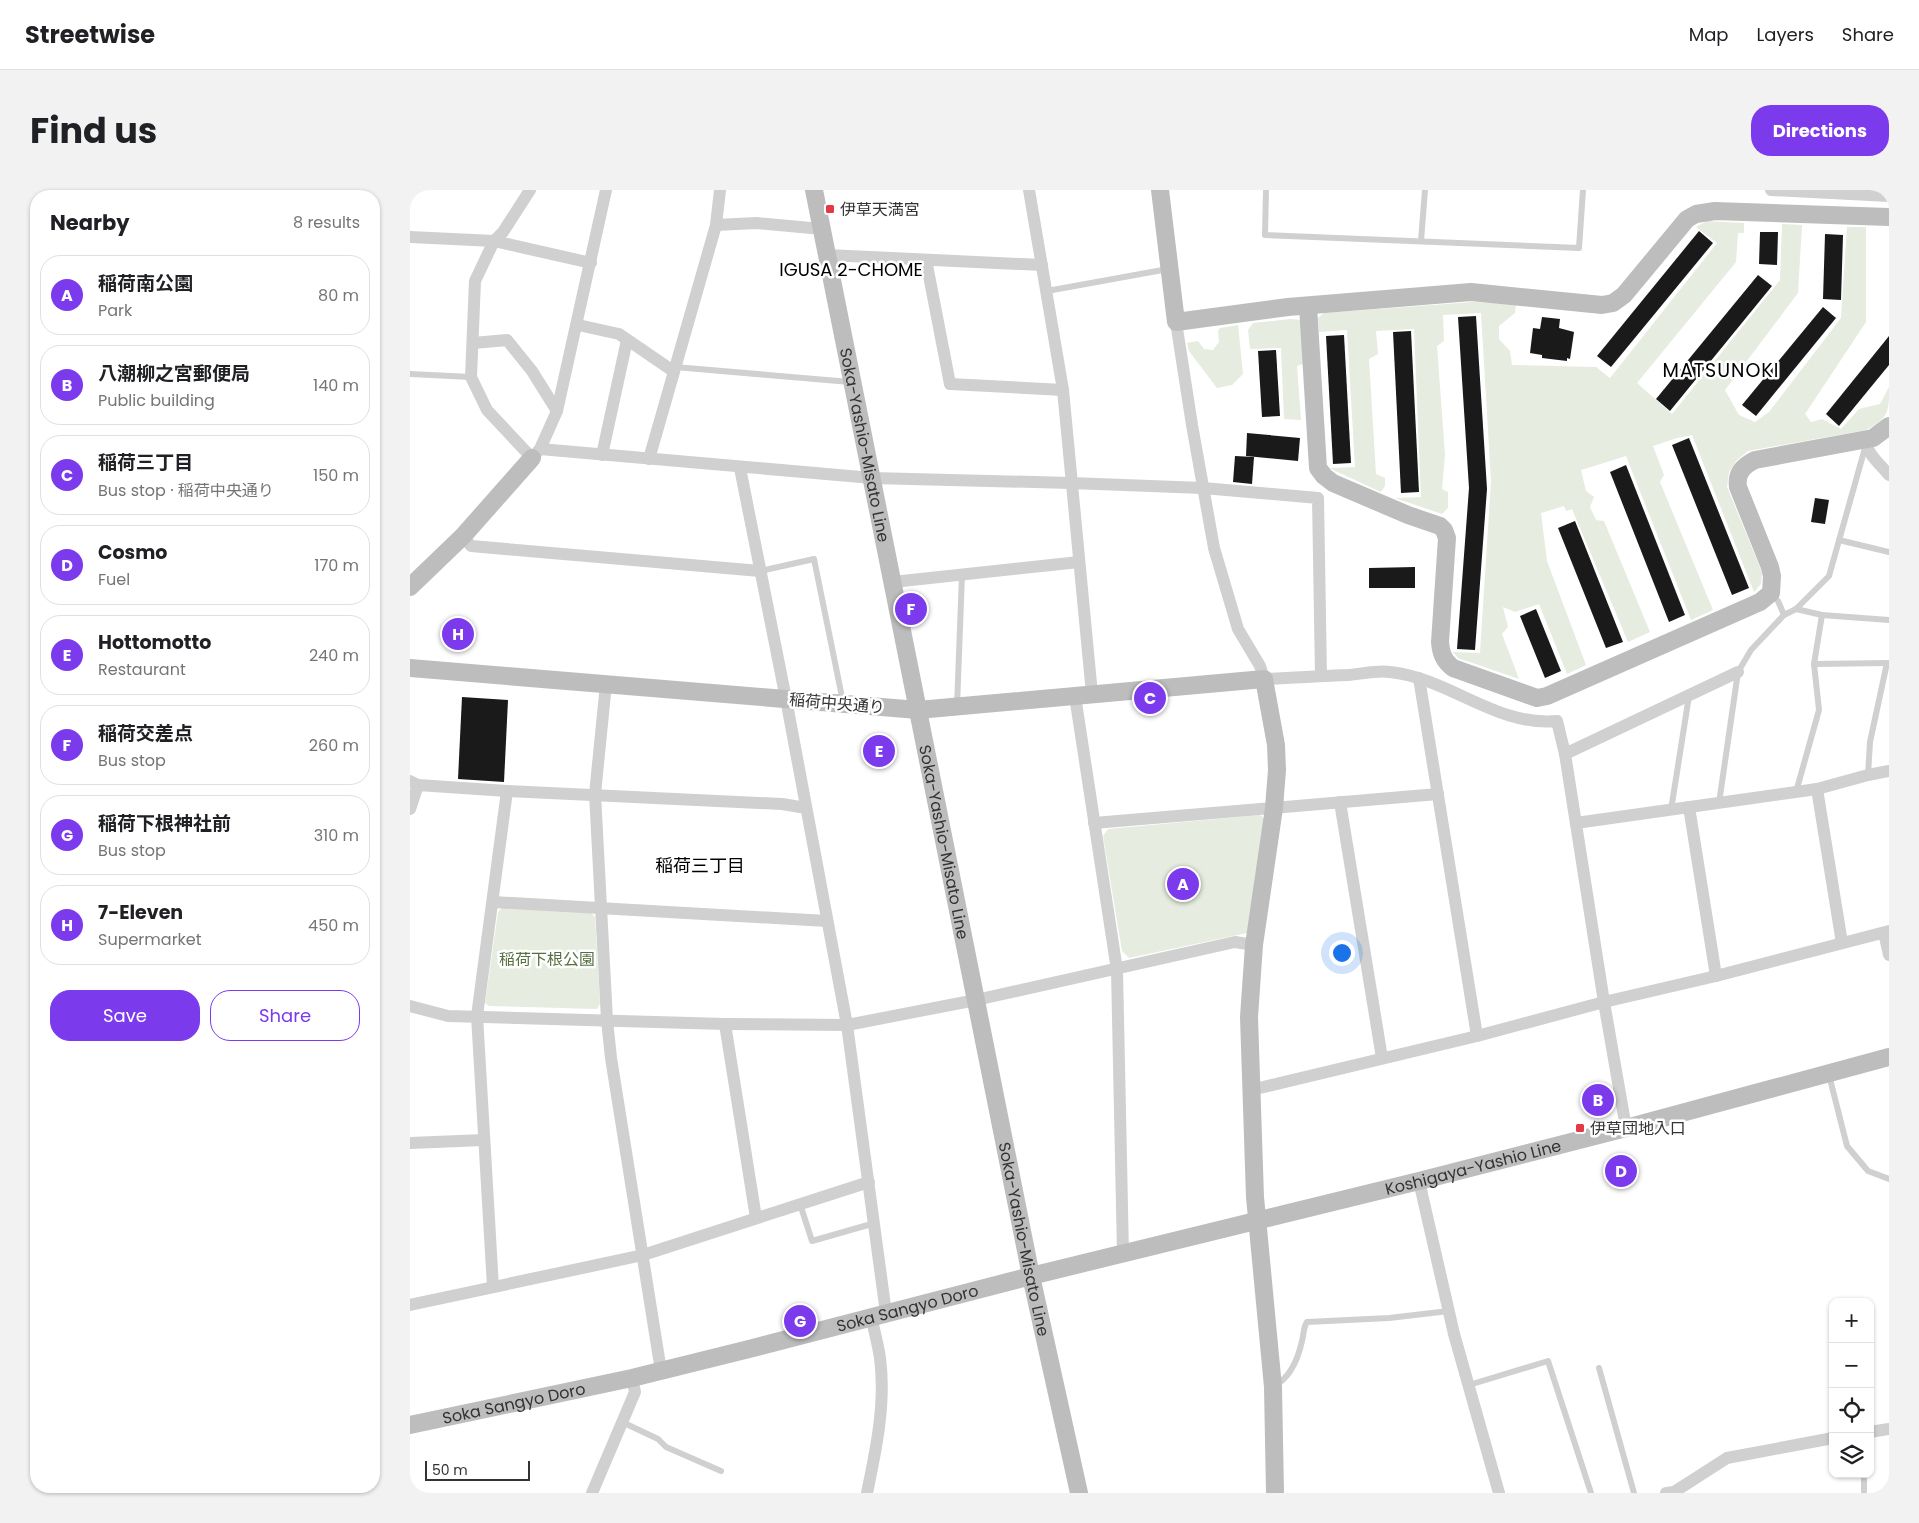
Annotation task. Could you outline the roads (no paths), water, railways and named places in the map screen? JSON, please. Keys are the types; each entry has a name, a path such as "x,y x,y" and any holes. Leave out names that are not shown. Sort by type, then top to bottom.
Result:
{"street":[{"path":"530,190 503,232 494,241 475,281 471,377 487,410 536,454 602,455 872,478 1071,482 1203,488 1318,498 1321,676"},
{"path":"411,582 463,536 536,454 557,411 578,325 606,190"},
{"path":"649,459 716,225 720,190"},
{"name":"Soka-Yashio-Misato Line","path":"814,190 1031,1276 1079,1493"},
{"path":"1029,190 1064,390 1079,562 1083,695 1094,823 1117,970 1123,1254"},
{"path":"1160,190 1176,322 1214,548 1238,629 1260,666 1276,745 1277,770 1274,808 1254,945 1248,1017 1255,1196 1272,1387 1275,1493"},
{"path":"1771,190 1889,196"},
{"path":"1176,322 1308,306 1470,292 1602,305 1613,302 1624,295 1681,225 1696,214 1715,212 1889,217"},
{"path":"716,225 756,223 822,229"},
{"path":"410,237 494,241 591,263"},
{"path":"827,255 1042,264"},
{"path":"926,260 950,384 1064,390"},
{"path":"1308,306 1318,468 1324,476 1333,482 1408,515 1440,526 1444,530 1447,548 1440,642 1441,652 1446,662 1453,668 1537,698 1547,696 1760,602 1770,593 1772,576 1738,487 1737,478 1739,473 1745,465 1755,460 1865,443 1889,426"},
{"path":"578,325 619,334 674,369"},
{"path":"473,343 507,340 532,371 557,411"},
{"path":"602,455 627,340"},
{"path":"1865,443 1889,475"},
{"path":"740,468 786,699 847,1025 869,1182 874,1223 881,1383 879,1421 867,1493"},
{"path":"463,536 471,546 760,571"},
{"path":"893,582 1079,562"},
{"name":"稲荷中央通り","path":"410,668 918,710 1264,679"},
{"path":"1264,679 1390,672 1419,678 1496,712 1543,722 1557,721 1565,754 1626,1128"},
{"path":"1565,754 1738,672"},
{"path":"1419,678 1477,1036"},
{"path":"606,684 595,794 607,1020 611,1058 661,1371"},
{"path":"1576,823 1817,790 1889,771"},
{"path":"410,809 414,783 507,791 782,804 806,808"},
{"path":"1817,790 1842,943"},
{"path":"493,1287 477,1016 507,791"},
{"path":"1094,823 1438,794"},
{"path":"1340,802 1382,1058"},
{"path":"1690,807 1716,976"},
{"path":"493,902 827,921"},
{"path":"1251,1090 1477,1036 1604,1002 1716,976 1886,932 1889,956"},
{"path":"410,1006 448,1016 725,1024 847,1025 1117,970 1236,942 1254,945"},
{"path":"725,1024 756,1218"},
{"name":"Koshigaya-Yashio Line","path":"1257,1220 1626,1128 1889,1056"},
{"path":"410,1143 484,1140"},
{"path":"1419,1181 1448,1311 1499,1493"},
{"path":"410,1305 642,1256 869,1182"},
{"name":"Soka Sangyo Doro","path":"410,1425 661,1371 879,1314 1257,1220"},
{"path":"592,1493 635,1392 632,1378"},
{"path":"1874,1431 1889,1429"},
{"path":"1671,1493 1727,1458 1829,1439"}],"lane":[{"path":"1266,190 1265,235 1579,248 1583,190"},
{"path":"1421,241 1425,190"},
{"path":"1047,291 1169,268"},
{"path":"674,369 853,383"},
{"path":"410,374 471,377"},
{"path":"1719,803 1738,672 1751,650 1784,615 1796,609 1829,576 1865,443"},
{"path":"1840,540 1889,552"},
{"path":"760,571 814,559 844,704"},
{"path":"957,708 962,574"},
{"path":"1770,593 1778,601 1784,615"},
{"path":"1796,609 1822,615 1889,620"},
{"path":"1796,792 1819,710 1814,664 1822,615"},
{"path":"1814,664 1888,663 1870,742 1868,775"},
{"path":"1671,810 1689,696"},
{"path":"1828,1073 1848,1146 1868,1171 1889,1179"},
{"path":"800,1204 812,1241 874,1223"},
{"path":"1272,1387 1283,1381 1292,1369 1300,1349 1306,1322 1389,1318 1448,1311"},
{"path":"1469,1385 1548,1361 1591,1493"},
{"path":"1599,1368 1634,1493"},
{"path":"622,1422 658,1439 666,1446 721,1471"},
{"path":"1864,1478 1864,1493"}],"place":[{"name":"伊草天満宮","path":"830,209"},
{"name":"稲荷交差点","path":"911,609"},
{"name":"7-Eleven","path":"458,634"},
{"name":"稲荷三丁目","path":"1150,698"},
{"name":"Hottomotto","path":"879,751"},
{"name":"稲荷南公園","path":"1183,884"},
{"name":"八潮柳之宮郵便局","path":"1598,1100"},
{"name":"伊草団地入口","path":"1580,1128"},
{"name":"Cosmo","path":"1621,1171"},
{"name":"稲荷下根神社前","path":"800,1321"}],"district":[{"name":"IGUSA 2-CHOME","path":"851,270"},
{"name":"MATSUNOKI","path":"1721,370"},
{"name":"稲荷三丁目","path":"700,866"}],"park label":[{"name":"稲荷下根公園","path":"547,959"}]}
